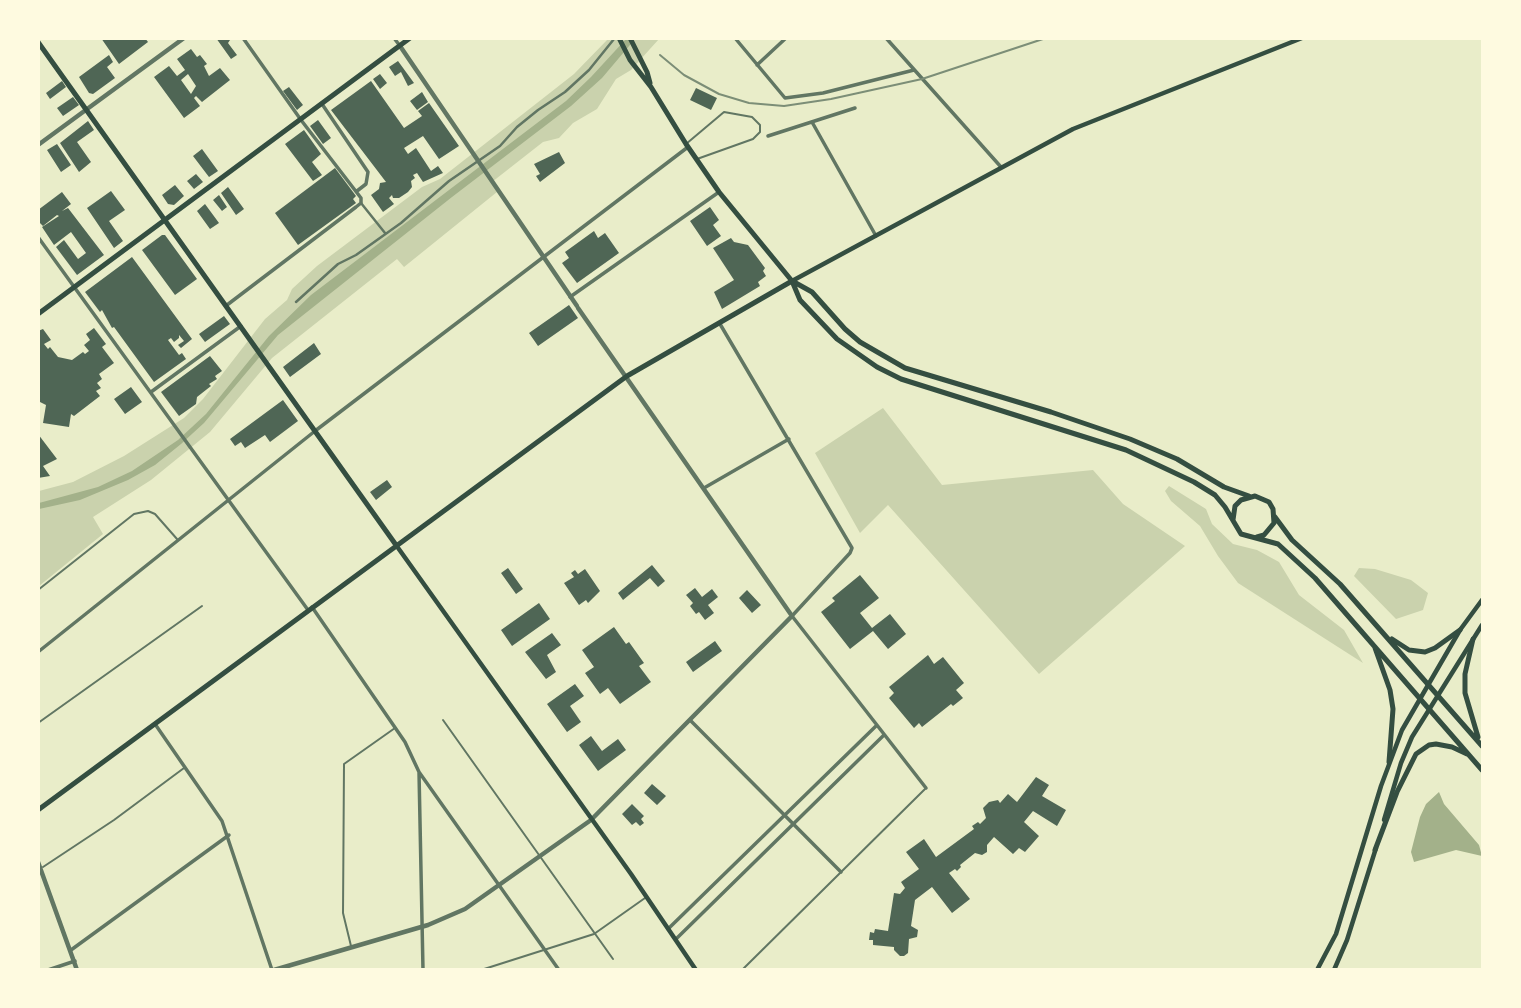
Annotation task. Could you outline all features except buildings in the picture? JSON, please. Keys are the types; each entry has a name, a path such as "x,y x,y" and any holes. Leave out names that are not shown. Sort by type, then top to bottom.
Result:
{"main road":[{"path":"38,314 410,38"},
{"path":"38,810 627,376 792,281 1073,129 1302,38"},
{"path":"618,40 719,192 792,281 800,300 855,353 877,367 920,386 1085,436 1151,461 1214,495 1241,534 1278,544 1294,557 1373,642 1482,770"},
{"path":"631,41 647,72 651,87"},
{"path":"38,42 696,970"},
{"path":"792,281 812,292 860,342 905,368 1051,411 1130,439 1177,459 1224,487 1249,496 1262,497 1269,502 1286,533 1340,584 1481,744"},
{"path":"1233,520 1235,506 1249,496"},
{"path":"1255,538 1271,529 1275,517"},
{"path":"1317,970 1336,934 1389,762 1402,730 1460,630 1482,600"},
{"path":"1334,970 1348,940 1401,763 1412,737 1482,625"},
{"path":"1384,634 1409,650 1425,652 1436,648 1460,630"},
{"path":"1473,639 1465,674 1465,693 1481,744"},
{"path":"1373,642 1390,690 1393,725 1389,762"},
{"path":"1376,850 1400,783 1416,754 1429,745 1436,744 1452,747 1471,756"}],"street":[{"path":"38,145 184,38"},
{"path":"243,38 301,120 357,191 361,198 360,203 385,234"},
{"path":"394,38 792,616 926,788"},
{"path":"735,38 785,97 823,93 914,70"},
{"path":"757,65 786,38"},
{"path":"886,38 1001,167"},
{"path":"296,302 338,264 385,234 449,181 500,146 517,127 538,110 575,85 618,40"},
{"path":"322,104 368,172 366,184 357,191"},
{"path":"768,136 855,108"},
{"path":"811,122 876,236"},
{"path":"38,652 229,498 687,146"},
{"path":"570,297 719,192"},
{"path":"227,305 360,203"},
{"path":"38,237 310,608 405,742 419,772 559,970"},
{"path":"155,724 229,835 273,970 451,917 499,886 591,820 792,616 852,548 719,322"},
{"path":"151,392 241,326"},
{"path":"704,488 789,439"},
{"path":"689,718 841,872"},
{"path":"668,929 876,726"},
{"path":"676,939 884,735"},
{"path":"419,772 423,970"},
{"path":"71,950 229,835"},
{"path":"38,862 77,970"},
{"path":"48,970 75,961"}],"lane":[{"path":"687,146 724,112 752,117 760,125 760,132 753,139 696,159"},
{"path":"38,590 134,514 148,511 155,514 178,540"},
{"path":"38,723 202,606"},
{"path":"443,720 613,960"},
{"path":"352,947 343,913 344,764 395,728"},
{"path":"41,869 185,767"},
{"path":"742,970 926,788"},
{"path":"481,970 594,934 646,898"}],"shaded area":[{"path":"608,39 659,39 631,70 616,79 597,109 573,123 559,138 543,142 492,182 497,192 404,267 397,259 272,358 210,432 151,480 93,517 103,534 39,586 39,491 73,482 124,456 184,418 203,399 265,319 287,300 292,289 317,266 422,187 440,179 574,74"},
{"path":"626,39 635,39 602,78 571,106 278,335 204,423 155,465 128,480 80,500 39,509 39,503 98,487 132,471 178,440 206,414 269,336 311,295 566,101"},
{"path":"883,408 942,485 1093,470 1123,504 1185,546 1039,674 888,505 860,533 815,453"},
{"path":"1169,486 1206,509 1212,524 1233,544 1257,550 1279,562 1299,595 1344,630 1363,663 1238,583 1200,526 1171,501 1165,491"},
{"path":"1359,568 1375,569 1411,580 1428,593 1423,610 1396,619 1354,576"},
{"path":"1439,792 1444,804 1479,845 1482,856 1456,850 1414,862 1411,852 1420,817 1426,804"}],"railway":[{"path":"660,55 684,75 719,94 749,103 784,106 831,99 922,79 1046,38"}]}
